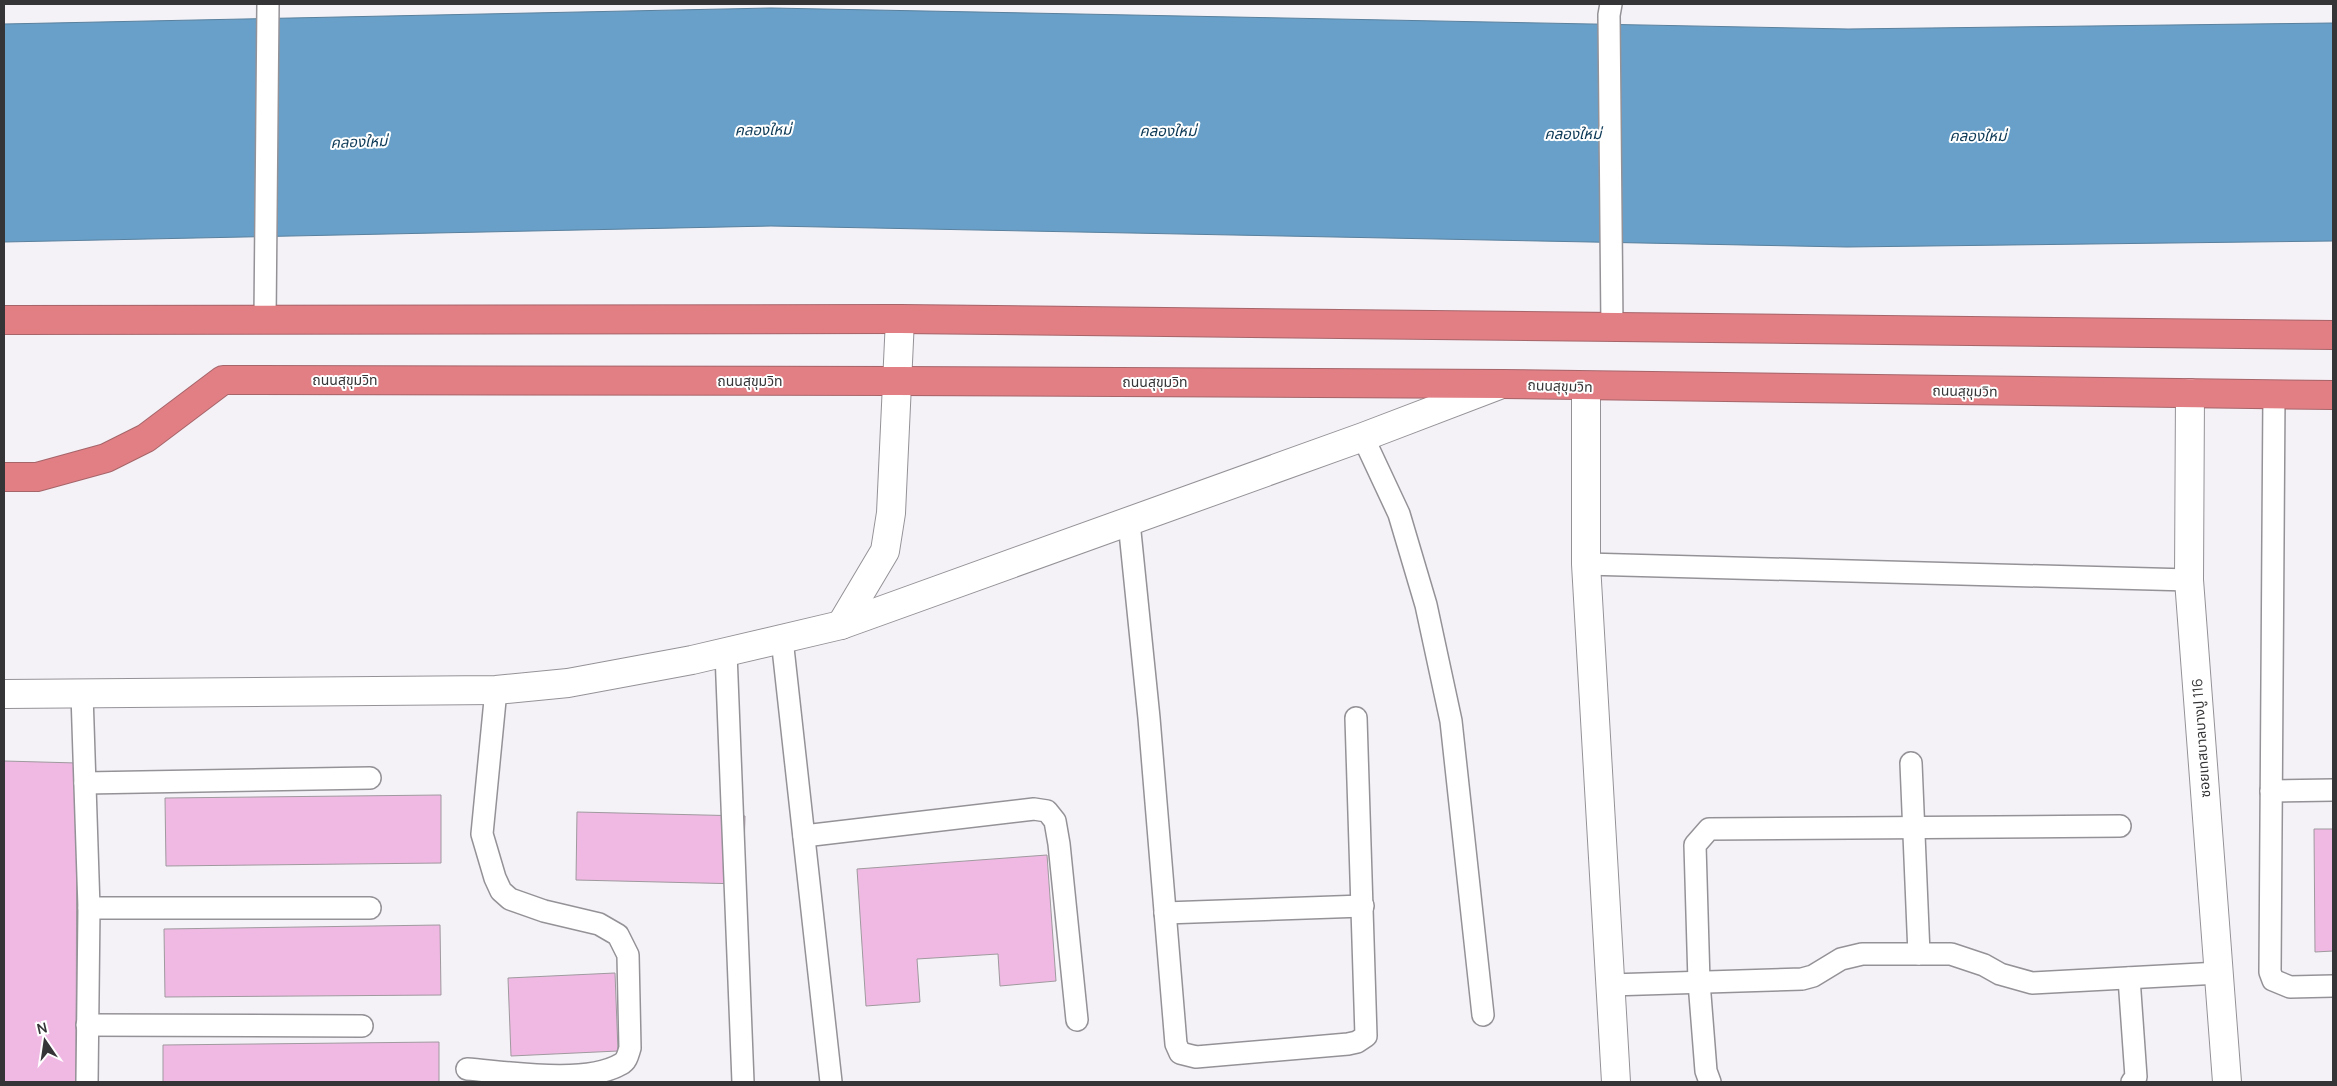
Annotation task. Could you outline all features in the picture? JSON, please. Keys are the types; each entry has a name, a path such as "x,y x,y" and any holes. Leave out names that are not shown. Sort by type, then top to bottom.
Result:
{"highway":[{"path":"4,320 900,318 2333,335"},
{"name":"ถนนสุขุมวิท","path":"4,477 38,477 106,458 146,438 223,380 1502,384 1586,387 2333,395"}],"street":[{"path":"841,625 885,551 891,513 900,318"},
{"path":"4,694 496,690 568,682 726,653 841,625 1363,437 1502,384"},
{"path":"1586,387 1586,564 1616,1082"},
{"name":"ซอยเทสบาลบางปู 116","path":"2190,393 2189,580 2227,1082"}],"lane":[{"path":"265,320 268,4"},
{"path":"1610,9 1612,327"},
{"path":"2274,394 2270,972 2273,980 2290,987 2333,986"},
{"path":"1363,437 1399,514 1426,605 1451,721 1483,1015"},
{"path":"1129,522 1149,718 1176,1044 1180,1053 1196,1057 1348,1044 1357,1042 1366,1036 1356,718"},
{"path":"1586,564 2189,580"},
{"path":"782,639 830,1082"},
{"path":"726,653 743,1082"},
{"path":"467,1069 549,1075 597,1073 622,1064 628,1056 630,1048 628,955 618,935 599,924 544,911 510,899 501,891 494,878 482,834 496,690"},
{"path":"82,694 89,908 86,1025 87,1082"},
{"path":"1911,763 1920,954"},
{"path":"85,783 370,778"},
{"path":"2271,791 2333,790"},
{"path":"804,836 1034,809 1047,811 1055,821 1058,836 1077,1020"},
{"path":"1710,1082 1706,1071 1699,982 1695,845 1709,830 2120,826"},
{"path":"1165,913 1363,906"},
{"path":"89,908 370,908"},
{"path":"1610,985 1802,979 1813,976 1840,959 1862,954 1951,954 1984,965 2000,974 2032,983 2219,973"},
{"path":"2129,978 2136,1077 2132,1082"},
{"path":"86,1025 362,1026"}],"water":[{"name":"คลองใหม่","path":"771,8 1848,29 2333,23 2333,241 1847,247 771,226 4,242 4,24"}],"building":[{"path":"4,761 77,763 76,1082 4,1082"},
{"path":"441,795 441,863 166,866 165,798"},
{"path":"577,812 745,816 743,884 576,880"},
{"path":"2314,829 2333,829 2333,951 2315,952"},
{"path":"1047,855 1056,981 1000,986 998,954 917,959 920,1002 866,1006 857,869"},
{"path":"440,925 441,995 165,997 164,929"},
{"path":"615,973 618,1051 511,1056 508,978"},
{"path":"439,1042 439,1082 163,1082 163,1045"}]}
